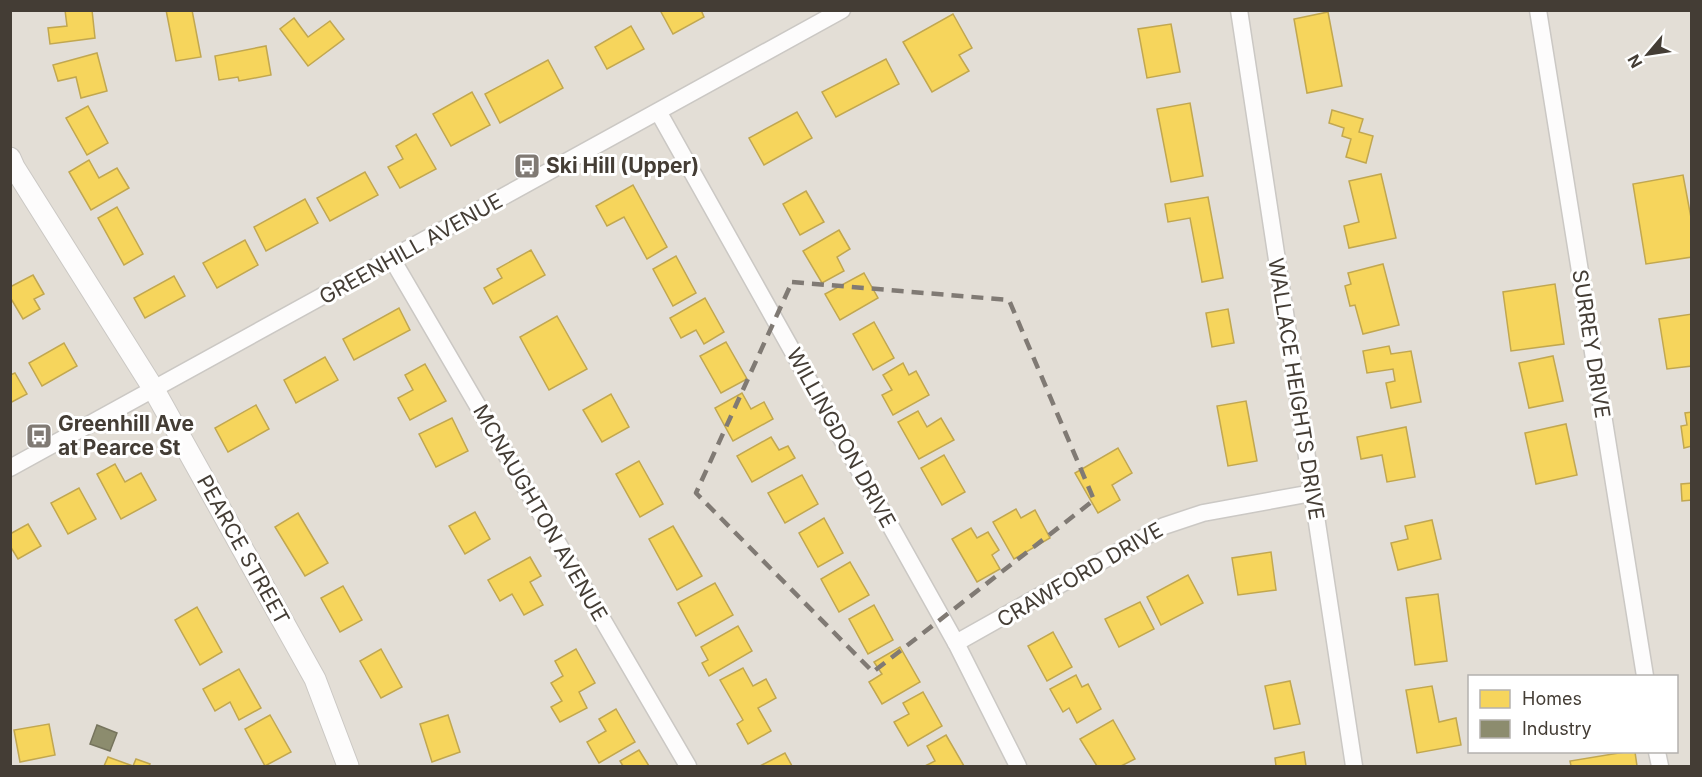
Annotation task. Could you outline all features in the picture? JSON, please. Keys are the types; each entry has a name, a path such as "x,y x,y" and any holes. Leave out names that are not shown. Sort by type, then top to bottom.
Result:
{"street":[{"name":"GREENHILL AVENUE","path":"10,468 842,10"},
{"name":"WALLACE HEIGHTS DRIVE","path":"1239,10 1354,766"},
{"name":"SURREY DRIVE","path":"1538,10 1645,675"},
{"name":"WILLINGDON DRIVE","path":"659,112 956,643 1018,766"},
{"name":"PEARCE STREET","path":"12,164 153,388 315,679 348,766"},
{"name":"MCNAUGHTON AVENUE","path":"392,259 688,766"},
{"name":"CRAWFORD DRIVE","path":"956,643 1164,526 1203,513 1312,493"}],"highlighted area":[{"path":"792,282 1009,300 1094,500 873,672 696,493"}],"shaded area":[{"path":"10,11 1691,11 1691,766 11,766"}],"building: Homes":[{"path":"65,10 92,10 95,38 50,44 48,28 67,26"},
{"path":"166,10 192,10 201,57 176,61"},
{"path":"660,10 701,10 704,17 673,34"},
{"path":"1328,12 1342,86 1307,93 1294,19"},
{"path":"953,14 972,48 959,55 969,71 932,92 903,42"},
{"path":"294,18 308,37 330,21 344,39 308,66 280,29"},
{"path":"1171,24 1180,72 1147,78 1138,29"},
{"path":"631,26 644,49 607,69 595,47"},
{"path":"266,46 271,75 239,81 238,77 219,80 215,56"},
{"path":"97,53 107,91 81,98 76,77 58,81 53,65"},
{"path":"886,59 899,84 836,117 822,92"},
{"path":"548,60 563,88 500,123 485,94"},
{"path":"472,92 490,125 451,146 433,114"},
{"path":"1190,103 1203,176 1171,182 1157,109"},
{"path":"88,106 108,143 87,155 66,118"},
{"path":"1332,110 1363,119 1359,132 1373,136 1366,163 1346,157 1351,139 1342,136 1344,128 1329,123"},
{"path":"797,112 812,138 764,165 749,138"},
{"path":"416,134 436,169 400,188 388,167 403,159 396,146"},
{"path":"89,160 99,178 117,168 129,188 91,210 69,172"},
{"path":"365,172 378,195 330,221 317,198"},
{"path":"1381,174 1396,238 1349,248 1344,226 1359,222 1349,181"},
{"path":"1683,175 1692,223 1692,257 1646,264 1633,184"},
{"path":"633,185 667,247 647,259 624,217 607,226 596,206"},
{"path":"806,191 824,222 800,235 783,204"},
{"path":"1208,197 1223,278 1202,282 1190,218 1168,222 1165,204"},
{"path":"305,199 318,223 266,251 254,227"},
{"path":"117,207 143,254 124,265 98,218"},
{"path":"839,230 850,249 837,257 844,271 822,283 803,251"},
{"path":"245,240 258,265 217,288 203,263"},
{"path":"531,250 545,275 493,304 484,288 502,278 497,269"},
{"path":"676,256 696,293 673,306 653,269"},
{"path":"1383,264 1399,325 1363,334 1355,305 1350,306 1345,286 1351,284 1348,273"},
{"path":"864,273 878,298 840,320 825,294"},
{"path":"33,275 44,294 34,299 40,309 23,319 10,297 10,287"},
{"path":"174,276 185,296 145,318 134,298"},
{"path":"1555,284 1564,344 1511,351 1503,292"},
{"path":"705,298 724,332 704,344 696,330 681,338 670,318"},
{"path":"399,308 410,330 354,360 343,339"},
{"path":"1228,309 1234,343 1212,347 1206,313"},
{"path":"1692,314 1692,366 1667,369 1659,319"},
{"path":"557,316 587,369 549,390 520,337"},
{"path":"874,322 894,358 873,370 853,334"},
{"path":"726,342 747,379 721,393 700,356"},
{"path":"64,343 77,366 42,386 29,363"},
{"path":"1389,346 1391,354 1411,351 1421,402 1391,408 1386,383 1395,381 1393,369 1367,373 1363,351"},
{"path":"1553,356 1563,401 1529,408 1519,363"},
{"path":"325,357 338,380 296,403 284,380"},
{"path":"903,363 909,375 916,371 929,395 893,415 882,395 892,390 883,375"},
{"path":"425,364 446,401 410,420 398,398 413,390 405,375"},
{"path":"15,373 27,394 10,403 10,375"},
{"path":"742,393 751,409 764,402 773,419 733,441 715,408"},
{"path":"611,394 629,427 602,442 583,410"},
{"path":"1246,401 1257,461 1228,466 1217,406"},
{"path":"256,405 269,429 228,452 215,428"},
{"path":"918,411 927,427 941,418 954,440 919,459 898,422"},
{"path":"1692,412 1692,446 1684,448 1681,426 1687,425 1685,413"},
{"path":"452,418 468,451 436,467 419,434"},
{"path":"1566,424 1577,475 1536,484 1525,433"},
{"path":"1406,427 1415,477 1387,482 1382,455 1361,459 1357,437"},
{"path":"771,437 779,450 788,446 795,458 752,482 737,456"},
{"path":"1118,448 1132,473 1112,485 1120,500 1098,513 1075,473"},
{"path":"944,455 965,492 942,505 921,468"},
{"path":"639,461 663,504 640,517 616,474"},
{"path":"115,464 125,482 141,473 156,500 121,519 97,474"},
{"path":"802,475 818,504 785,523 768,493"},
{"path":"1692,483 1692,500 1682,501 1681,484"},
{"path":"79,488 96,519 68,534 51,503"},
{"path":"1016,509 1021,518 1035,510 1050,538 1014,559 993,522"},
{"path":"475,512 490,539 465,554 449,526"},
{"path":"298,513 328,563 305,576 275,527"},
{"path":"824,518 843,553 818,567 799,533"},
{"path":"1432,520 1441,559 1398,570 1391,543 1408,539 1405,526"},
{"path":"28,524 41,546 18,559 10,546 10,534"},
{"path":"673,526 702,576 677,590 649,539"},
{"path":"971,528 977,538 988,532 999,550 992,555 1000,569 977,582 952,539"},
{"path":"1271,552 1276,590 1238,595 1232,558"},
{"path":"530,557 541,576 530,582 543,605 524,615 512,594 500,601 488,580"},
{"path":"850,562 869,595 839,612 821,579"},
{"path":"1188,575 1203,603 1161,625 1147,597"},
{"path":"715,583 733,615 696,636 678,603"},
{"path":"343,586 362,620 340,632 321,598"},
{"path":"1438,594 1447,661 1415,665 1406,598"},
{"path":"1140,602 1154,629 1119,647 1105,619"},
{"path":"874,605 893,640 868,654 849,619"},
{"path":"197,607 222,652 200,665 175,620"},
{"path":"738,626 752,651 709,676 702,663 708,660 701,647"},
{"path":"1053,632 1072,667 1047,681 1028,646"},
{"path":"900,647 920,682 882,704 869,682 882,674 874,662"},
{"path":"381,649 402,687 381,698 360,661"},
{"path":"576,649 595,683 579,692 587,708 560,722 551,707 562,701 551,683 563,676 555,661"},
{"path":"743,668 753,686 766,679 776,698 758,708 771,731 748,744 737,724 743,720 720,680"},
{"path":"239,669 261,708 239,720 230,702 215,711 203,689"},
{"path":"1076,675 1082,687 1088,684 1101,709 1077,723 1069,708 1063,712 1050,689"},
{"path":"1290,681 1300,724 1274,729 1265,686"},
{"path":"1432,686 1439,722 1456,718 1461,745 1417,753 1406,690"},
{"path":"923,692 942,726 908,746 894,722 909,714 903,703"},
{"path":"616,709 635,742 599,763 587,742 606,731 599,719"},
{"path":"270,715 291,752 265,766 245,729"},
{"path":"448,715 460,752 432,762 420,724"},
{"path":"1113,720 1135,759 1121,766 1097,766 1080,739"},
{"path":"49,724 55,755 20,762 14,730"},
{"path":"946,735 964,766 925,766 935,761 927,746"},
{"path":"639,750 649,766 623,766 620,761"},
{"path":"1304,752 1306,766 1276,766 1275,758"},
{"path":"785,753 792,766 760,766"},
{"path":"1619,753 1635,753 1637,766 1571,766 1570,761"},
{"path":"108,757 133,766 104,766"},
{"path":"136,759 150,764 149,766 133,766"}],"building: Industry":[{"path":"97,725 117,733 110,751 90,744"}],"place":[{"name":"Ski Hill (Upper)","path":"527,166"},
{"name":"Greenhill Ave at Pearce St","path":"39,436"}]}
